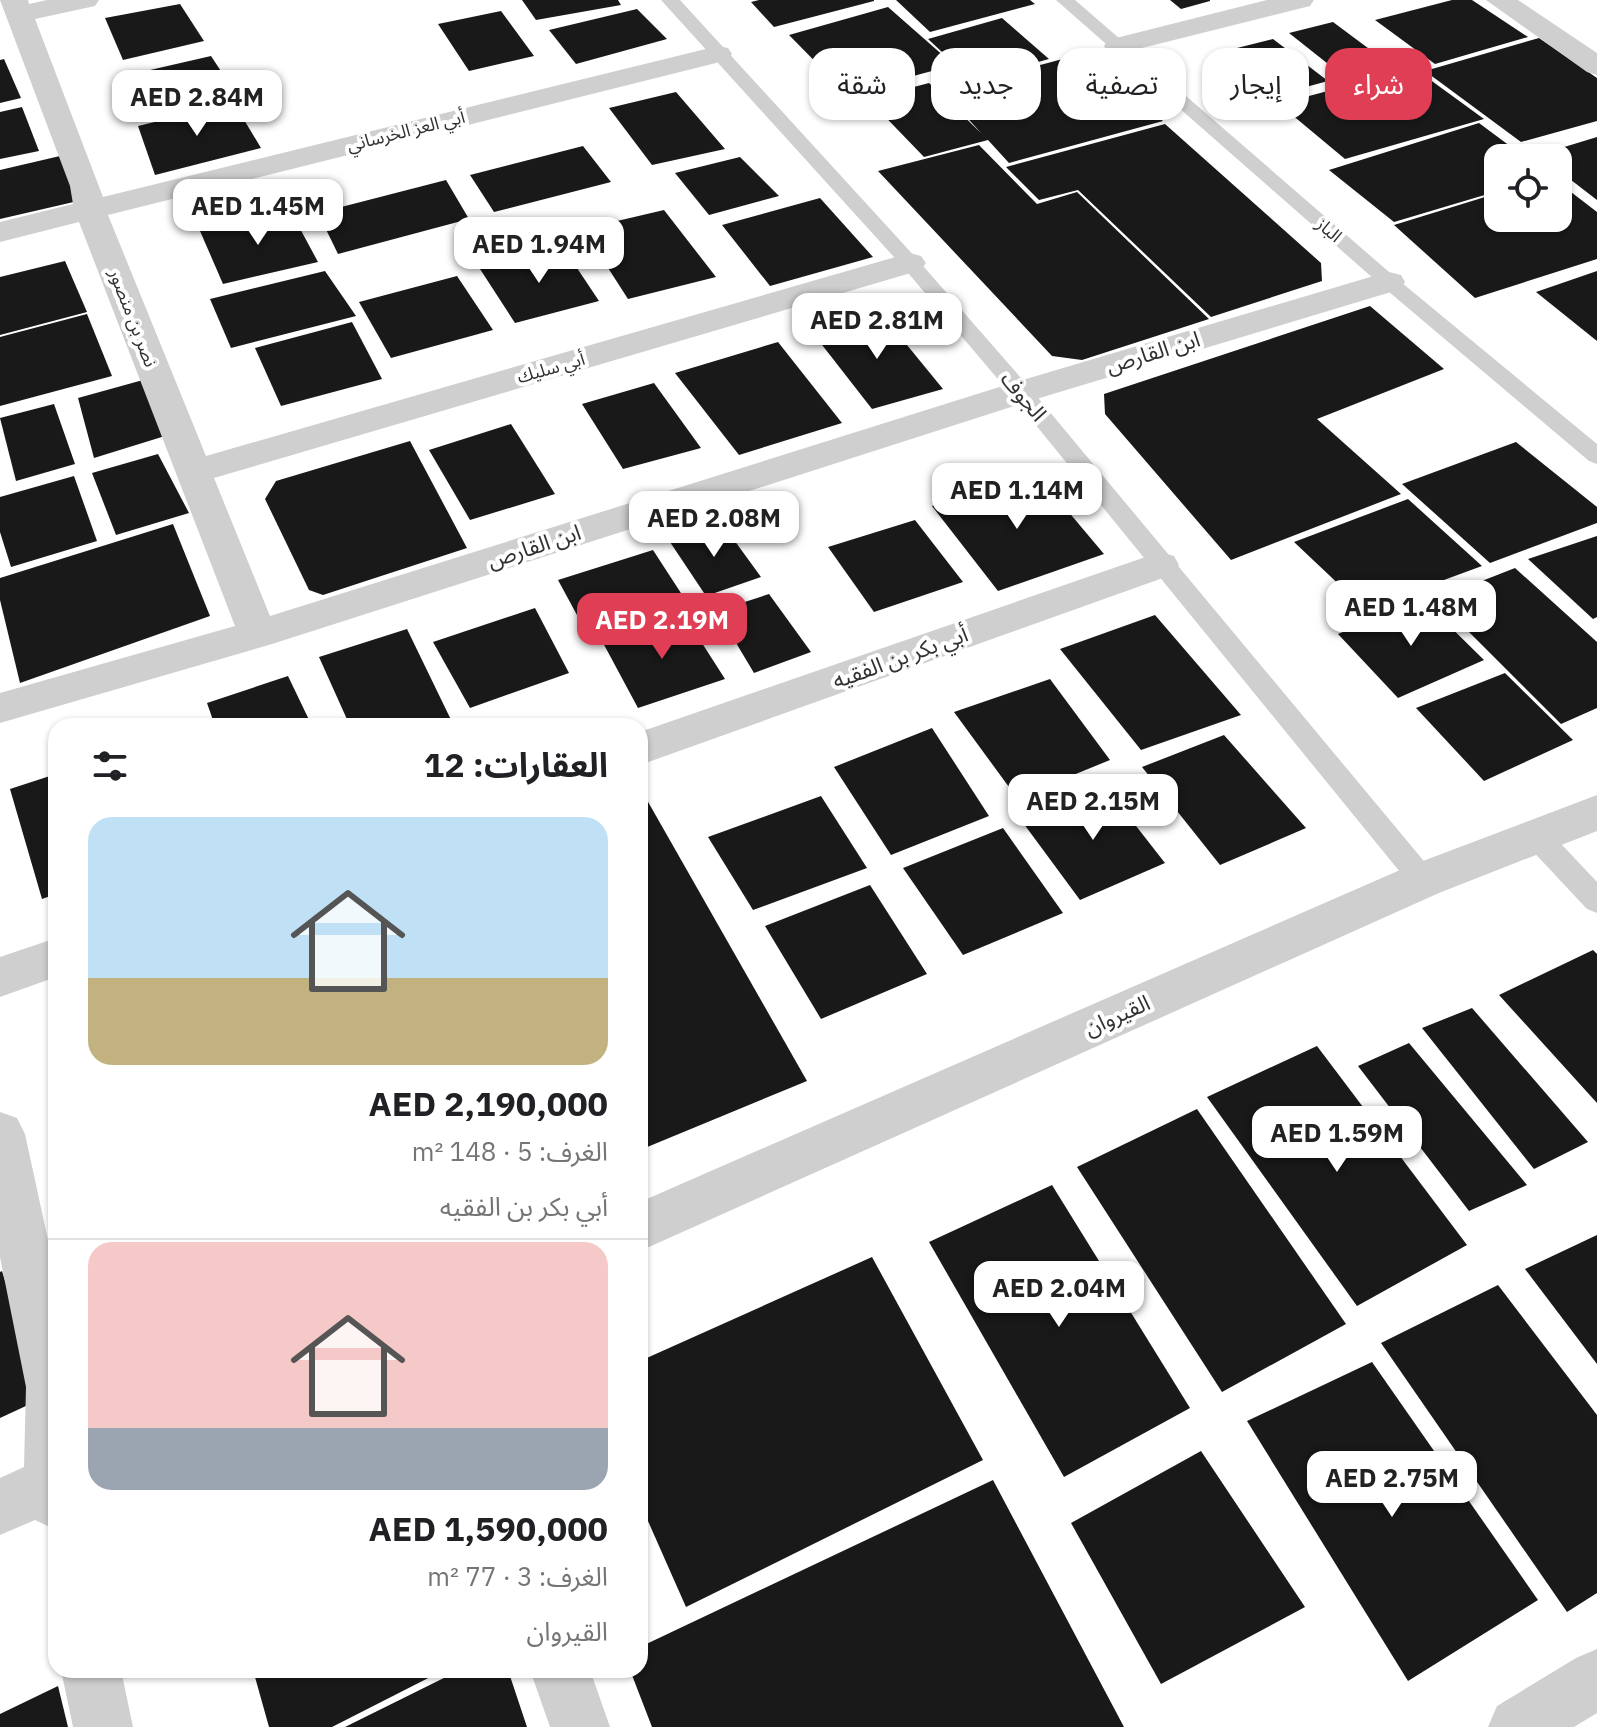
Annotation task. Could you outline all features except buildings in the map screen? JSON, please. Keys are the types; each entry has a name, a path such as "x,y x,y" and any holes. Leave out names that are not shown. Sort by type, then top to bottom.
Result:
{"street":[{"path":"17,7 85,0"},
{"path":"1118,46 1300,0"},
{"path":"1500,0 1597,66"},
{"name":"نصر بن منصور","path":"17,7 85,186 90,210 258,634"},
{"name":"أبي العز الخرساني","path":"0,232 718,54"},
{"name":"أبي سليك","path":"193,472 910,263"},
{"name":"ابن القارص","path":"0,708 258,634 1021,392 1389,282"},
{"name":"أبي بكر بن الفقيه","path":"648,746 1160,565"},
{"name":"القيروان","path":"648,1223 1423,880 1538,838 1597,812"},
{"path":"0,977 48,960"},
{"path":"0,1134 48,1363"},
{"path":"0,1507 48,1491"},
{"path":"93,1678 103,1727"},
{"path":"563,1678 580,1727"},
{"path":"1518,1727 1597,1679"}],"lane":[{"name":"الجوف","path":"670,0 910,263 1021,392 1160,565 1423,880"},
{"name":"الباز","path":"1065,0 1389,282 1597,456"},
{"path":"1538,838 1597,901"}]}
